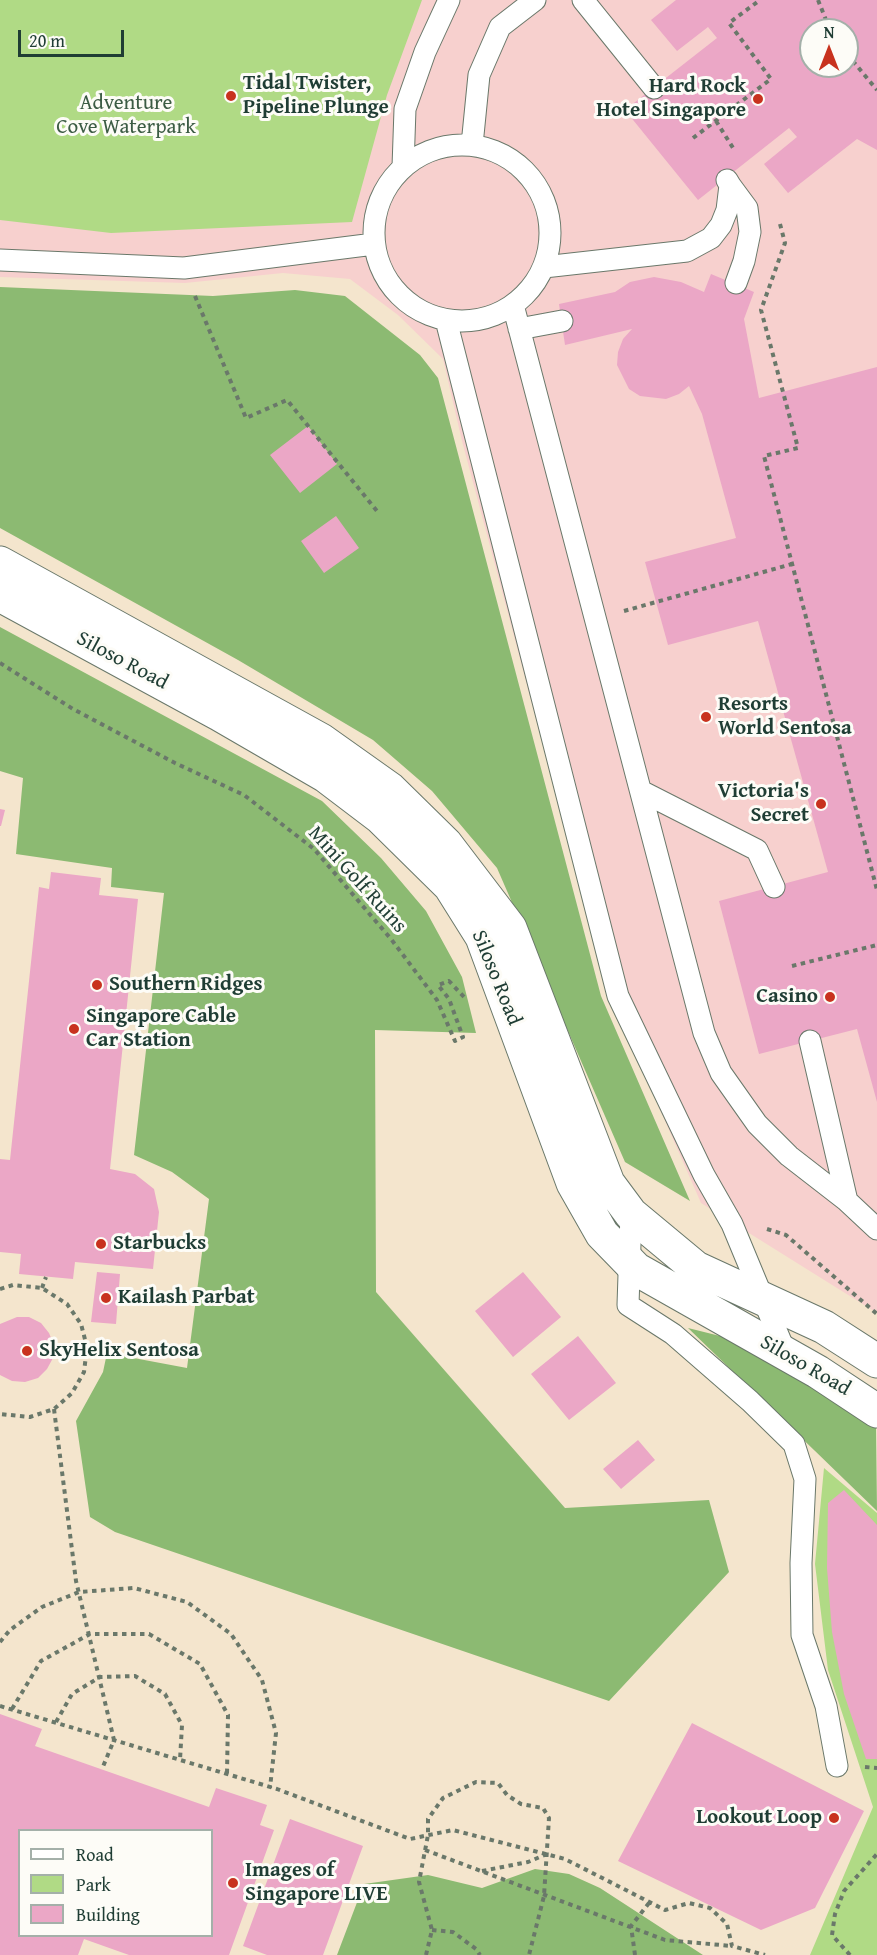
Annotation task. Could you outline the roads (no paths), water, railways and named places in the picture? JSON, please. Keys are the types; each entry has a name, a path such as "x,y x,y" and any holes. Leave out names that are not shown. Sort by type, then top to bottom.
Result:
{"street":[{"name":"Siloso Road","path":"0,563 321,740 390,789 446,844 510,928 608,1183 631,1214 696,1268 824,1327 877,1361"},
{"name":"Siloso Road","path":"0,596 219,714 326,776 380,817 450,886 482,937 573,1183 602,1234 636,1269 786,1354 877,1411"}],"lane":[{"path":"403,167 405,109 425,52 449,0"},
{"path":"472,145 479,75 500,27 535,0"},
{"path":"583,0 654,88"},
{"path":"472,145 498,152 514,162 539,188 549,213 551,240 544,267 531,288 513,305 494,315 473,320 446,320 416,308 400,296 379,263 374,244 374,223 379,202 389,183 403,167 435,148 472,145"},
{"path":"544,267 687,251 711,238 721,225 727,210 728,182 747,208 750,232 744,261 736,283"},
{"path":"0,260 184,268 374,244"},
{"path":"513,305 643,792 704,1034 721,1073 757,1124 789,1156 847,1200 877,1229"},
{"path":"446,320 618,996 704,1175 732,1224 786,1354"},
{"path":"519,329 562,321"},
{"path":"643,792 757,850 774,886"},
{"path":"810,1041 847,1200"},
{"path":"631,1214 627,1260 628,1305 673,1334 750,1401 794,1444 805,1479 801,1563 802,1635 826,1706 837,1766"}],"place":[{"name":"Tidal Twister, Pipeline Plunge","path":"231,96"},
{"name":"Hard Rock Hotel Singapore","path":"758,99"},
{"name":"Resorts World Sentosa","path":"706,717"},
{"name":"Victoria's Secret","path":"821,804"},
{"name":"Southern Ridges","path":"97,985"},
{"name":"Casino","path":"830,997"},
{"name":"Singapore Cable Car Station","path":"74,1029"},
{"name":"Starbucks","path":"101,1244"},
{"name":"Kailash Parbat","path":"106,1298"},
{"name":"SkyHelix Sentosa","path":"27,1351"},
{"name":"Lookout Loop","path":"834,1818"},
{"name":"Images of Singapore LIVE","path":"233,1883"}],"park label":[{"name":"Adventure Cove Waterpark","path":"126,116"}]}
